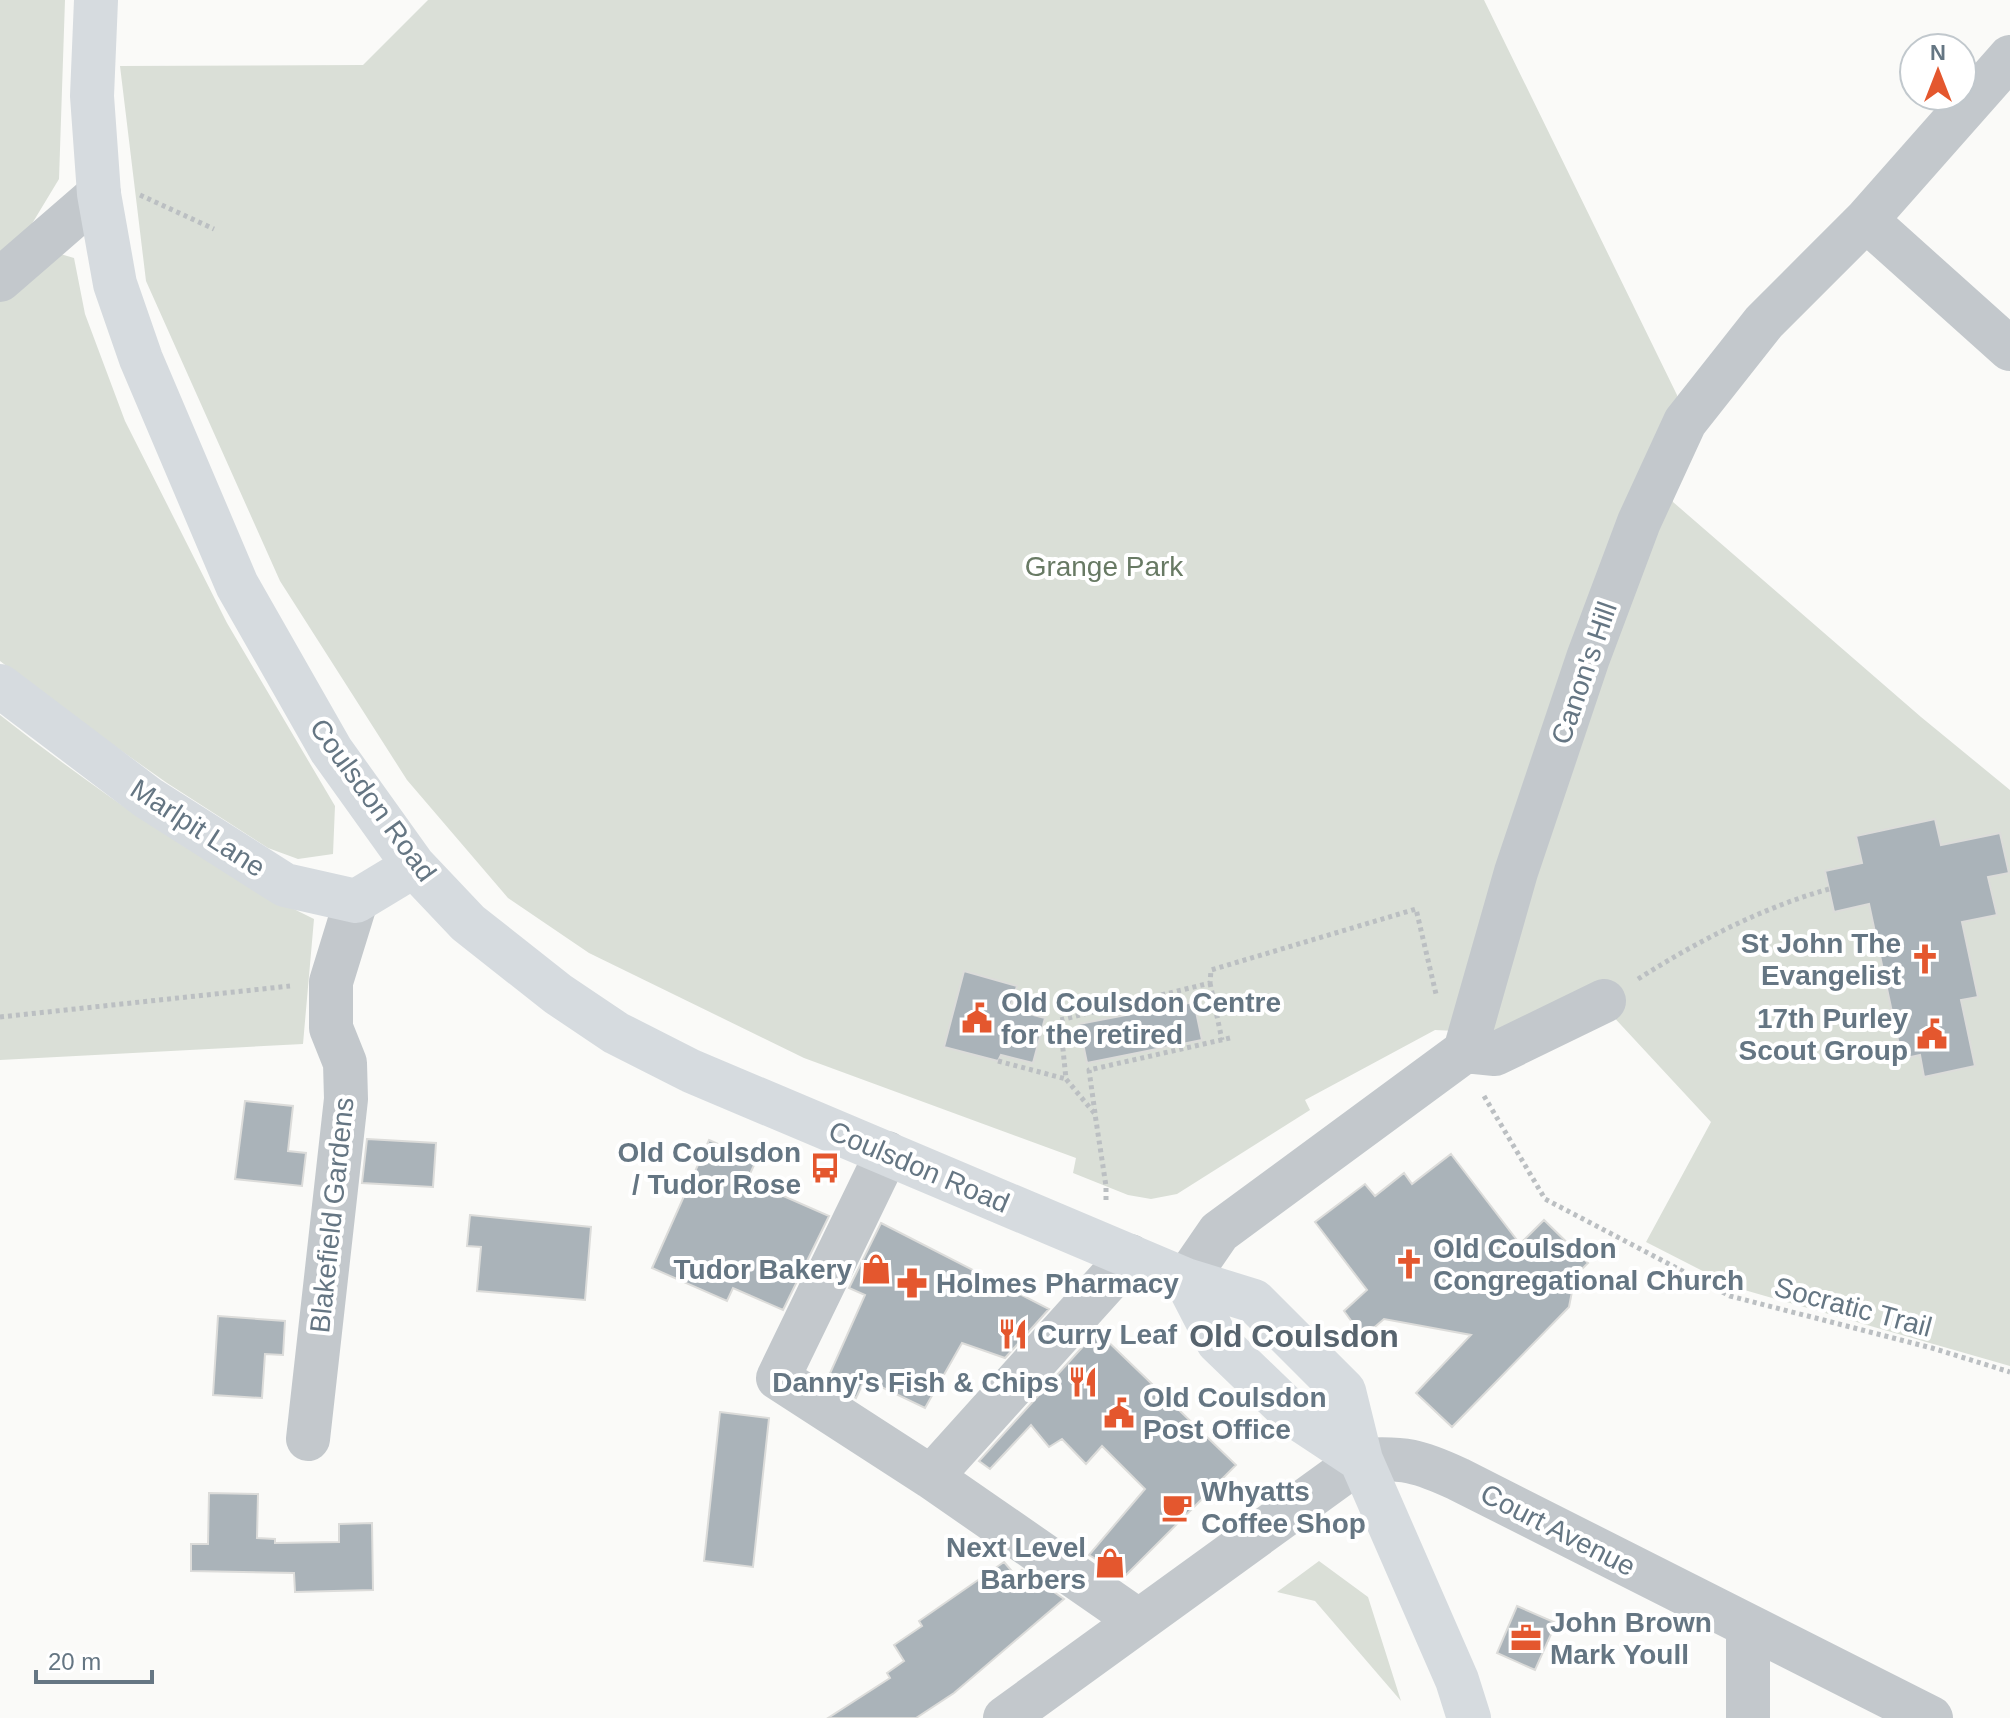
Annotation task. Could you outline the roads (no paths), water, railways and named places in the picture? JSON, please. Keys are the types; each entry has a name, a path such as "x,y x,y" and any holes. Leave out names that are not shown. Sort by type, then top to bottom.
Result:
{"main road":[{"name":"Coulsdon Road","path":"96,0 92,96 99,194 115,284 141,359 237,585 331,750 414,866 468,923 558,994 616,1033 691,1071 1186,1280 1254,1301 1344,1391 1361,1460 1457,1680 1469,1718"},
{"name":"Marlpit Lane","path":"0,686 148,798 285,885 356,901"},
{"path":"356,901 414,866"}],"street":[{"name":"Canon's Hill","path":"1465,1051 1516,872 1588,658 1639,522 1685,422 1764,322 1866,220 2010,57"},
{"path":"0,280 99,194"},
{"path":"1866,220 2010,349"},
{"name":"Blakefield Gardens","path":"308,1439 346,1099 345,1063 331,1028 331,982 356,901"},
{"path":"1186,1280 1219,1232 1465,1051 1495,1054 1604,1001"},
{"path":"887,1153 768,1388 931,1477 1139,1621"},
{"path":"931,1477 1117,1251"},
{"name":"Court Avenue","path":"1361,1460 1396,1458 1424,1463 1931,1718"},
{"path":"1005,1718 1361,1460"},
{"path":"1748,1626 1748,1718"}],"place":[{"name":"St John The Evangelist","path":"1925,959"},
{"name":"Old Coulsdon Centre for the retired","path":"977,1018"},
{"name":"17th Purley Scout Group","path":"1932,1034"},
{"name":"Old Coulsdon / Tudor Rose","path":"825,1168"},
{"name":"Old Coulsdon Congregational Church","path":"1409,1264"},
{"name":"Tudor Bakery","path":"876,1269"},
{"name":"Holmes Pharmacy","path":"912,1283"},
{"name":"Curry Leaf","path":"1013,1334"},
{"name":"Danny's Fish & Chips","path":"1083,1382"},
{"name":"Old Coulsdon Post Office","path":"1119,1413"},
{"name":"Whyatts Coffee Shop","path":"1177,1507"},
{"name":"Next Level Barbers","path":"1110,1563"},
{"name":"John Brown Mark Youll","path":"1526,1638"}],"district":[{"name":"Old Coulsdon","path":"1294,1336"}],"park label":[{"name":"Grange Park","path":"1104,566"}]}
